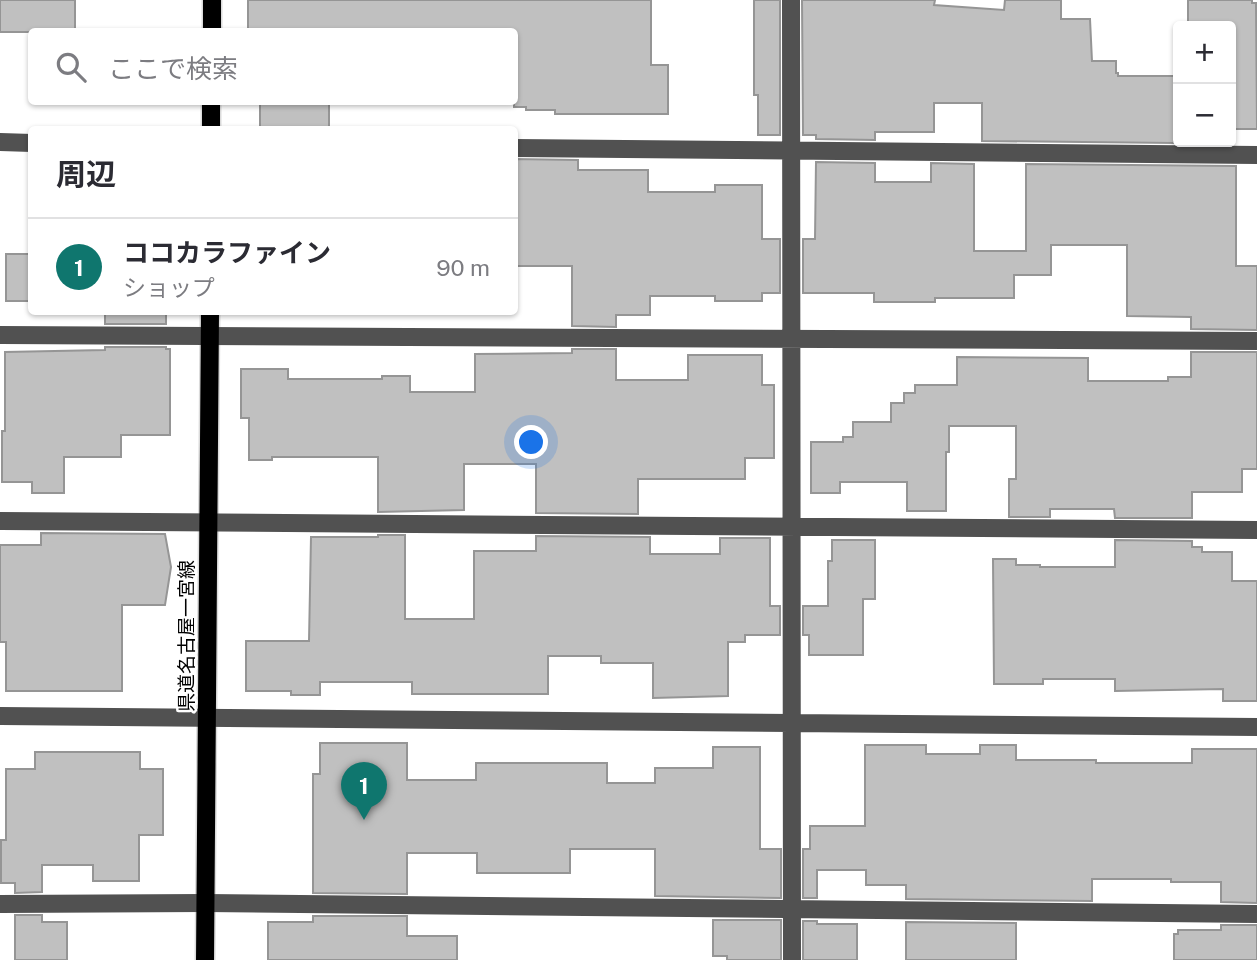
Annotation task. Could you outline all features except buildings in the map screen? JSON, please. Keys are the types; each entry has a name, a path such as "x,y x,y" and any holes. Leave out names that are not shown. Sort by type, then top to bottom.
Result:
{"main road":[{"path":"212,0 212,28"},
{"path":"211,105 211,126"},
{"name":"県道名古屋一宮線","path":"205,960 209,315"}],"street":[{"path":"791,0 792,960"},
{"path":"0,142 28,143"},
{"path":"518,148 1257,155"},
{"path":"0,335 1257,341"},
{"path":"0,521 1257,530"},
{"path":"0,716 1257,727"},
{"path":"0,904 205,903 1257,914"}],"place":[{"name":"ココカラファイン","path":"364,820"}]}
